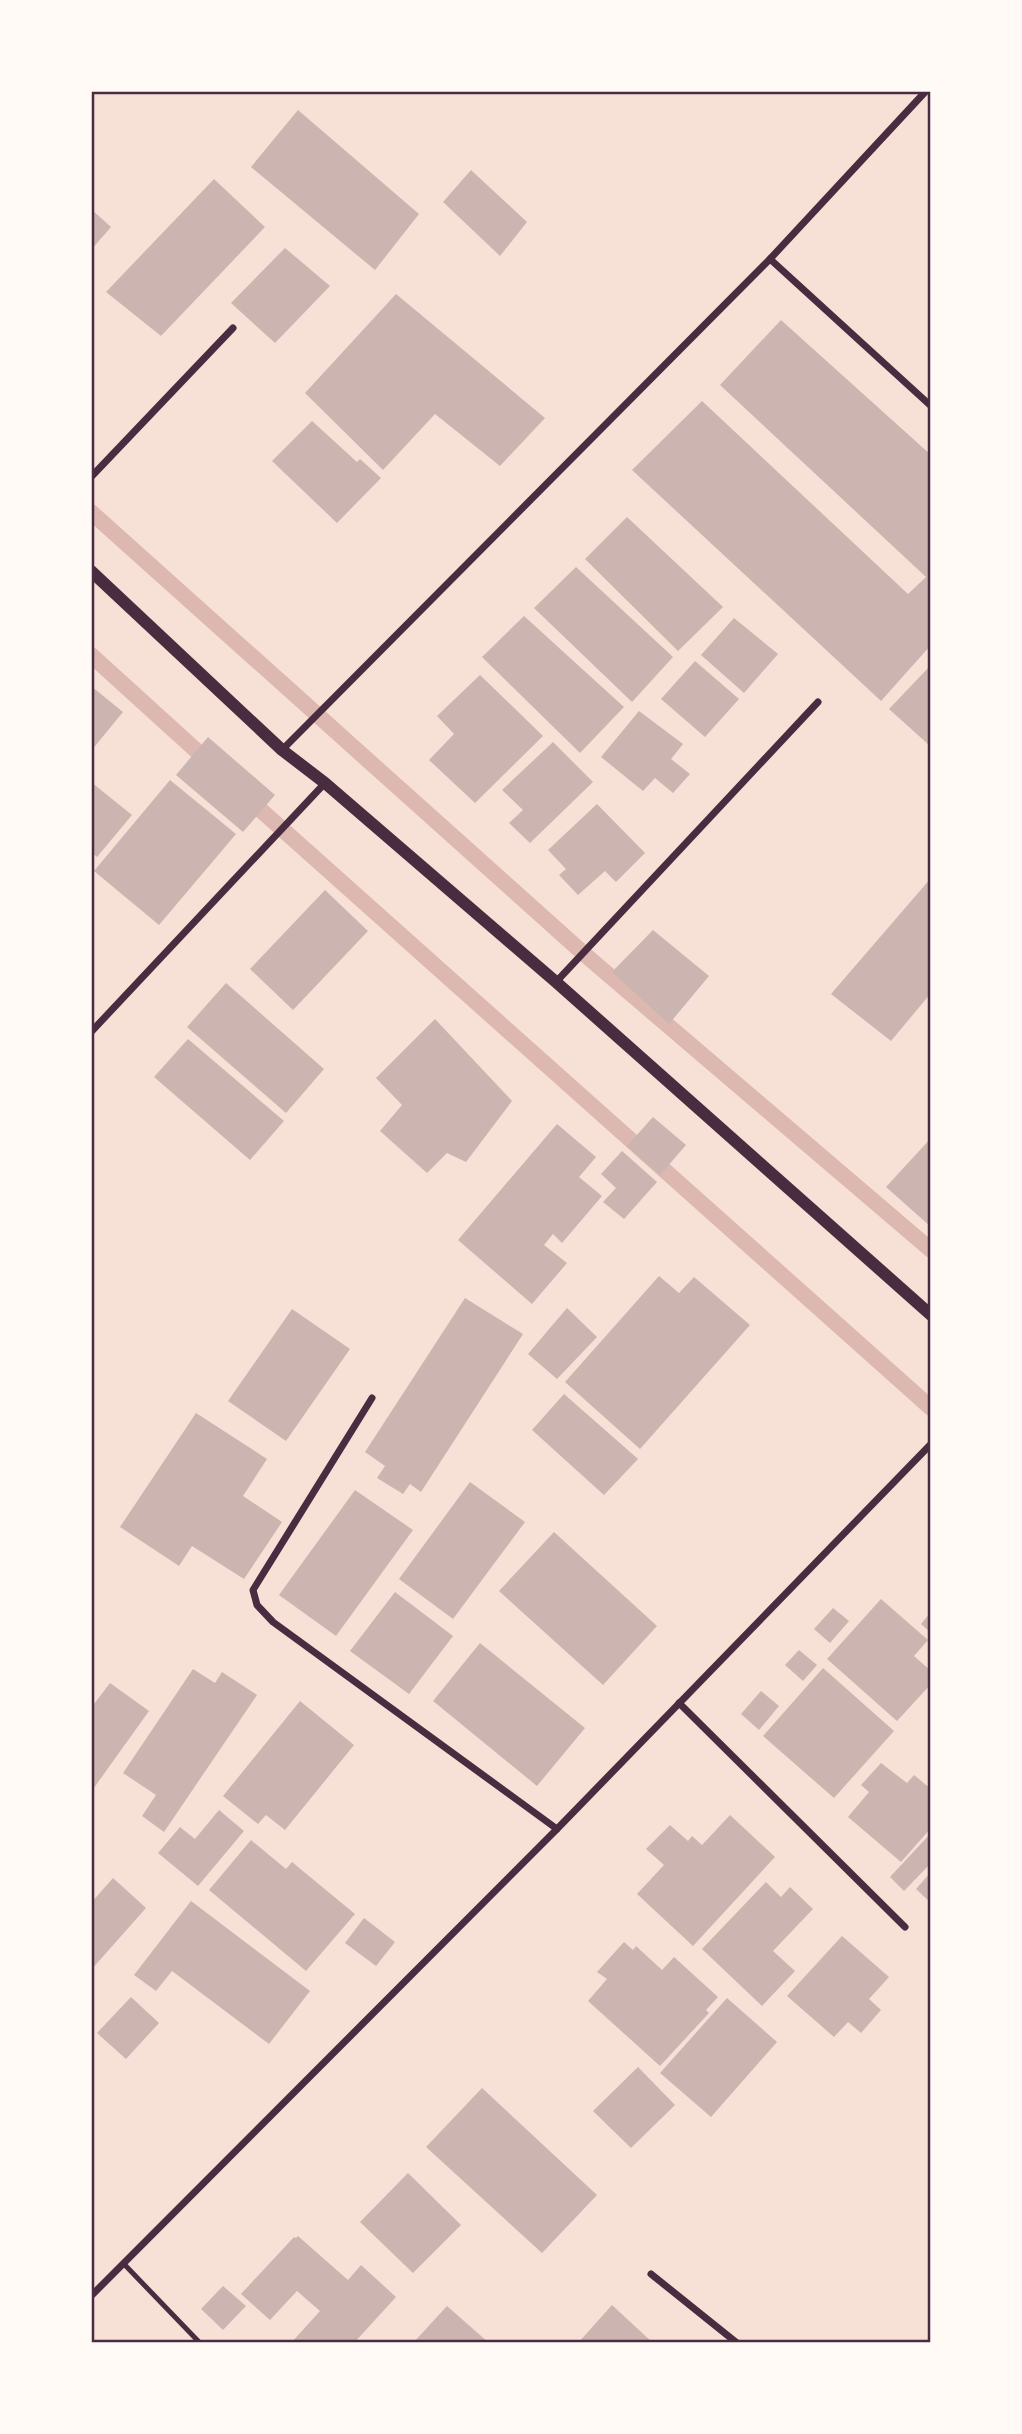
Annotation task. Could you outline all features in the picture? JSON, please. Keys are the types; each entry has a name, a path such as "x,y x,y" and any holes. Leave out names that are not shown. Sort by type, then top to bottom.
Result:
{"street":[{"path":"282,750 770,259 926,91"},
{"path":"770,259 931,406"},
{"path":"91,477 233,328"},
{"path":"91,571 282,750 326,783 556,982 931,1315"},
{"path":"556,982 818,702"},
{"path":"91,1032 326,783"},
{"path":"372,1398 253,1590 257,1605 273,1622 557,1829"},
{"path":"91,2296 557,1829 931,1444"},
{"path":"679,1703 905,1927"},
{"path":"651,2274 737,2343"}],"lane":[{"path":"122,2263 200,2343"}],"building":[{"path":"298,110 419,214 375,270 251,167"},
{"path":"471,170 527,222 500,256 443,202"},
{"path":"214,179 265,227 161,336 106,292"},
{"path":"91,209 111,227 91,250"},
{"path":"285,248 330,286 275,343 231,303"},
{"path":"396,294 545,418 500,466 435,414 383,470 305,393"},
{"path":"781,320 931,455 931,645 881,701 632,470 702,401 908,594 926,577 720,385"},
{"path":"312,421 357,462 360,459 381,478 337,523 272,461"},
{"path":"627,517 723,607 678,651 585,559"},
{"path":"576,567 673,657 632,702 534,608"},
{"path":"524,616 624,707 580,753 482,657"},
{"path":"734,618 778,654 744,693 701,655"},
{"path":"695,661 739,699 705,737 661,699"},
{"path":"931,665 931,743 929,745 889,709"},
{"path":"480,675 543,736 475,803 429,760 454,734 437,716"},
{"path":"91,686 123,712 91,751"},
{"path":"639,711 683,744 671,759 690,774 673,793 655,778 643,791 601,757"},
{"path":"208,737 275,795 243,832 176,775"},
{"path":"553,742 593,782 530,843 509,823 523,810 502,790"},
{"path":"170,780 236,834 159,925 94,871"},
{"path":"91,782 132,815 97,857 91,852"},
{"path":"597,804 645,853 616,882 605,871 578,895 559,875 566,869 548,850"},
{"path":"931,878 931,993 891,1041 831,994"},
{"path":"325,890 368,931 293,1010 250,969"},
{"path":"653,930 709,976 669,1024 612,972"},
{"path":"226,983 324,1069 286,1113 187,1027"},
{"path":"435,1019 512,1101 466,1162 447,1153 427,1173 380,1131 402,1105 376,1078"},
{"path":"188,1039 284,1121 250,1160 154,1077"},
{"path":"653,1117 686,1145 660,1175 627,1146"},
{"path":"557,1124 596,1157 579,1177 602,1196 562,1243 553,1234 544,1245 567,1263 532,1304 458,1240"},
{"path":"931,1138 931,1227 886,1187"},
{"path":"622,1151 657,1182 624,1219 603,1202 616,1188 601,1174"},
{"path":"659,1276 679,1293 694,1277 750,1325 640,1449 565,1382"},
{"path":"465,1298 523,1334 421,1492 410,1484 403,1494 377,1478 385,1466 365,1452"},
{"path":"567,1308 597,1337 557,1379 528,1354"},
{"path":"292,1309 350,1349 286,1441 228,1401"},
{"path":"564,1394 638,1459 604,1495 532,1430"},
{"path":"196,1413 267,1459 243,1496 282,1522 244,1579 192,1546 179,1566 120,1527"},
{"path":"470,1482 525,1522 453,1619 399,1579"},
{"path":"355,1490 413,1530 336,1636 279,1595"},
{"path":"554,1532 657,1626 603,1685 499,1591"},
{"path":"395,1592 453,1636 409,1694 350,1651"},
{"path":"881,1599 928,1640 914,1656 931,1671 931,1684 897,1721 827,1659"},
{"path":"833,1608 849,1621 830,1643 814,1629"},
{"path":"931,1612 931,1633 921,1624"},
{"path":"480,1643 585,1728 537,1786 433,1701"},
{"path":"799,1650 817,1665 803,1681 785,1665"},
{"path":"823,1668 894,1731 834,1798 763,1736"},
{"path":"193,1669 215,1683 222,1672 257,1695 164,1832 142,1816 156,1795 123,1773"},
{"path":"110,1683 149,1711 91,1792 91,1708"},
{"path":"761,1691 779,1706 759,1730 741,1714"},
{"path":"300,1701 354,1745 285,1830 266,1815 258,1824 223,1796"},
{"path":"881,1763 907,1783 914,1775 931,1789 931,1828 901,1862 848,1817 869,1792 861,1785"},
{"path":"219,1810 244,1831 198,1886 158,1853 180,1827 195,1839"},
{"path":"730,1815 775,1857 693,1946 637,1894 664,1865 646,1849 670,1825 688,1841 692,1836 702,1845"},
{"path":"931,1833 931,1863 904,1891 890,1877"},
{"path":"251,1840 286,1869 292,1862 355,1914 306,1971 209,1890"},
{"path":"931,1872 931,1903 916,1889"},
{"path":"113,1878 146,1908 91,1970 91,1903"},
{"path":"766,1882 781,1897 790,1887 813,1909 773,1951 795,1971 762,2006 702,1949"},
{"path":"191,1901 310,1991 269,2044 172,1971 156,1991 134,1975"},
{"path":"364,1918 395,1942 376,1966 345,1943"},
{"path":"842,1936 889,1977 869,1999 881,2010 861,2033 848,2022 834,2037 787,1996"},
{"path":"624,1942 633,1950 636,1946 662,1970 674,1957 718,1997 706,2010 709,2013 660,2066 588,2001 607,1979 597,1972"},
{"path":"131,1997 159,2023 126,2059 97,2033"},
{"path":"727,1998 777,2042 711,2117 660,2073"},
{"path":"638,2067 675,2105 631,2148 593,2111"},
{"path":"482,2088 597,2195 542,2253 426,2147"},
{"path":"408,2173 461,2225 413,2273 360,2222"},
{"path":"298,2236 348,2280 361,2265 396,2297 354,2343 291,2343 320,2311 297,2291 270,2320 241,2294 294,2237"},
{"path":"223,2286 246,2306 223,2330 201,2309"},
{"path":"612,2305 653,2343 578,2343"},
{"path":"447,2306 489,2343 413,2343"}],"waterway":[{"path":"91,512 583,953 931,1250"},
{"path":"91,655 211,764"},
{"path":"245,796 931,1408"}]}
